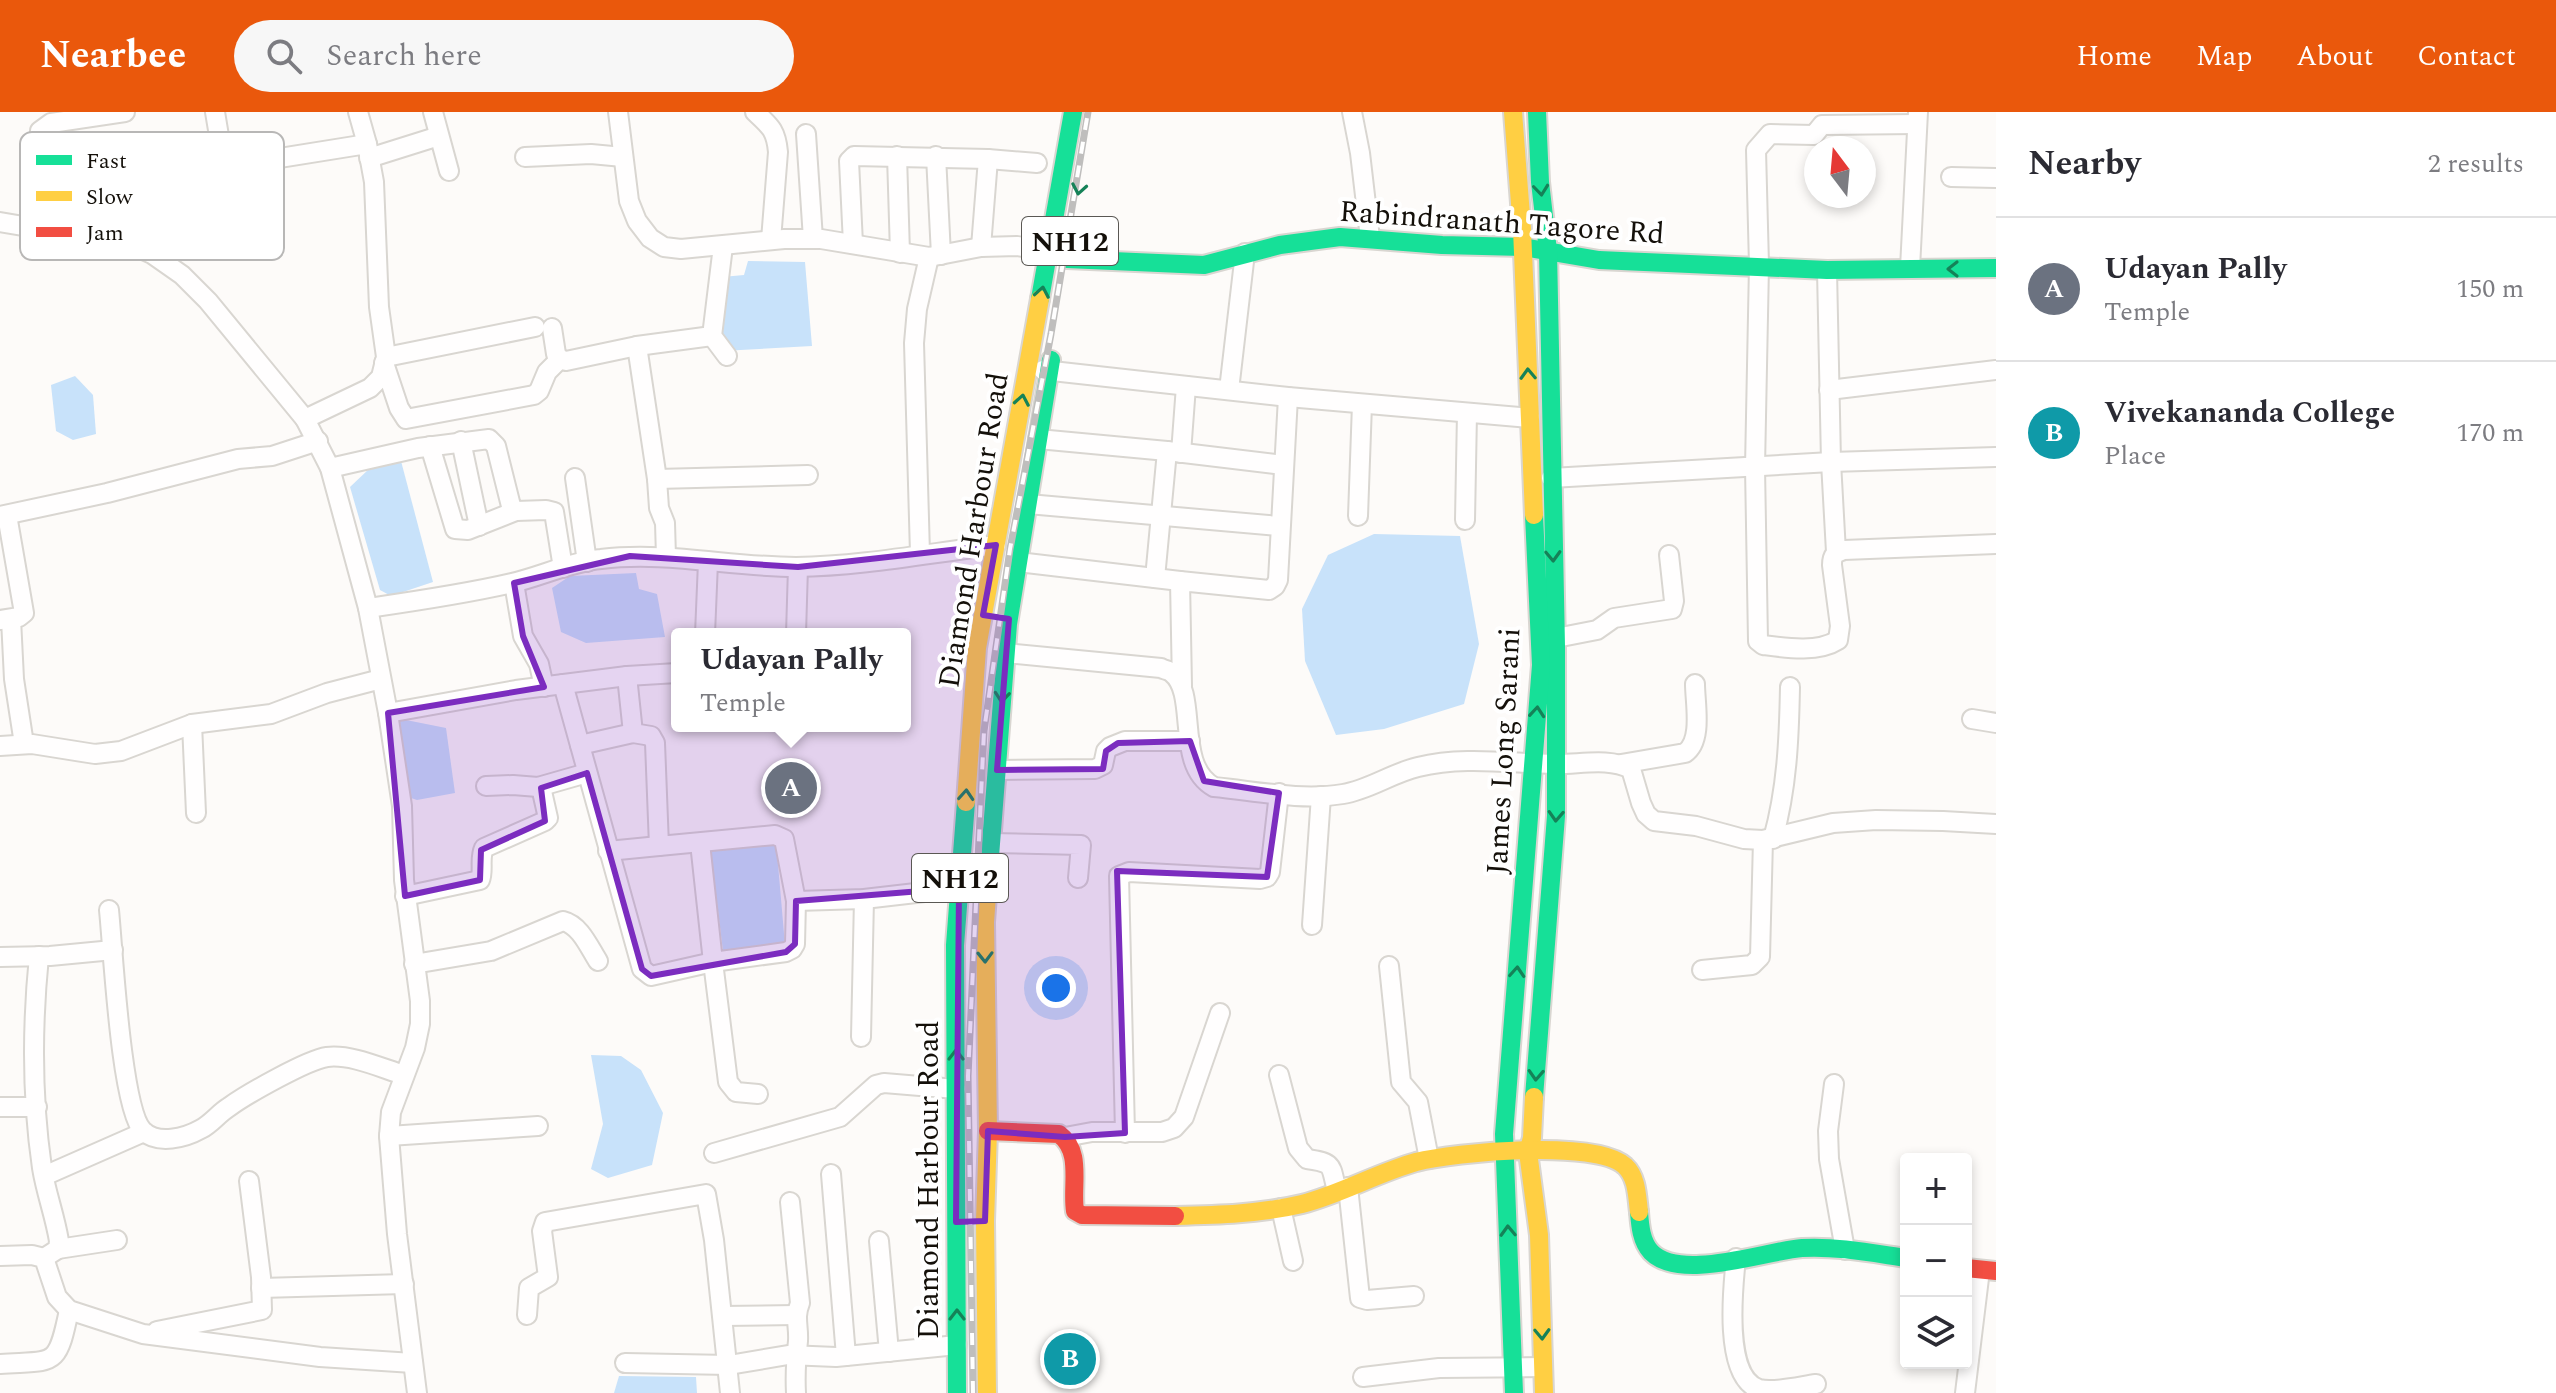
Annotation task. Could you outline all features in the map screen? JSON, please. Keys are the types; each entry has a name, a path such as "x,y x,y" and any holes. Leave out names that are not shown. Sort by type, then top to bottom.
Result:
{"main road":[{"name":"James Long Sarani","path":"1513,112 1523,247 1541,665 1504,1134 1514,1393"},
{"path":"1537,112 1540,182 1548,251 1556,638 1556,816 1532,1138 1528,1152 1539,1235 1544,1393"},
{"name":"Diamond Harbour Road","path":"957,1393 955,945 977,648 1028,369 1062,257 1084,115"},
{"name":"Rabindranath Tagore Rd","path":"1062,257 1189,266 1221,262 1245,253 1308,240 1370,238 1442,245 1523,247 1599,260 1827,270 1996,268"},
{"name":"Diamond Harbour Road","path":"987,1393 985,922 1009,619 1054,343"},
{"path":"1530,418 1550,420"},
{"path":"983,615 1009,619"},
{"path":"988,1131 1059,1134 1065,1137 1071,1143 1073,1154 1073,1202 1075,1211 1082,1215 1241,1214 1306,1203 1429,1159 1462,1154 1528,1152 1603,1156 1617,1160 1629,1169 1635,1183 1645,1243 1654,1256 1685,1264 1795,1249 1845,1250 1900,1257"},
{"path":"956,1222 985,1221"}],"street":[{"path":"40,132 51,123 125,112"},
{"path":"215,112 218,132"},
{"path":"358,112 368,151 376,207 379,307 385,360 402,415 406,419 534,395 547,372 560,359 712,336"},
{"path":"433,112 449,171"},
{"path":"618,112 629,201 637,221 650,238 664,247 681,249 813,239 935,256 981,247 1017,246 1062,257"},
{"path":"755,112 771,126 777,140 771,240"},
{"path":"1352,112 1370,238"},
{"path":"1910,268 1918,118 1855,118 1822,125 1814,135 1770,134 1756,150 1759,265 1755,467 1758,641 1763,645 1817,648 1838,640 1840,626 1832,565 1836,552 1996,544"},
{"path":"806,134 813,239"},
{"path":"284,160 368,151 439,136"},
{"path":"525,157 591,154 623,157"},
{"path":"853,244 849,161 854,156 936,156 1037,163"},
{"path":"897,156 900,253"},
{"path":"920,554 914,343 917,309 935,256 936,156"},
{"path":"981,247 988,159"},
{"path":"1951,177 1996,178"},
{"path":"0,222 20,225"},
{"path":"723,246 712,336 727,356"},
{"path":"1229,390 1245,253"},
{"path":"161,260 182,275 208,301 305,419 330,468 368,608 402,806 405,896 420,1001 420,1024 415,1048 391,1112 389,1136 417,1393"},
{"path":"1827,270 1836,552"},
{"path":"385,360 543,328 560,359"},
{"path":"637,346 659,508 666,531 666,557"},
{"path":"305,419 370,388 381,377 385,360"},
{"path":"1028,369 1288,397 1530,418"},
{"path":"1829,390 1996,370"},
{"path":"1155,578 1161,515 1186,386"},
{"path":"1018,562 1269,590 1278,580 1288,397"},
{"path":"1358,516 1362,404"},
{"path":"1465,520 1467,413"},
{"path":"330,468 483,438 493,441 508,498 516,511"},
{"path":"1038,439 1283,465"},
{"path":"24,744 5,620 24,613 24,607 4,515 107,493 229,461 272,456 318,441"},
{"path":"461,441 479,526"},
{"path":"430,446 455,529 460,531 479,526 516,511 554,512 563,568"},
{"path":"1551,478 1831,462 1996,457"},
{"path":"657,479 808,475"},
{"path":"575,478 587,562"},
{"path":"1028,504 1279,526"},
{"path":"368,608 514,583 587,562 630,556 798,567 873,562 996,545"},
{"path":"1556,638 1597,630 1614,618 1672,609 1674,601 1669,555"},
{"path":"705,628 708,562"},
{"path":"796,628 798,567"},
{"path":"1180,581 1182,687 1190,741 1197,768 1204,781 1214,787 1321,796 1345,794 1415,768 1445,761 1621,764 1685,753 1695,736 1695,684"},
{"path":"514,583 523,636 539,664 544,687"},
{"path":"1006,653 1161,668 1173,673 1182,687"},
{"path":"388,713 563,684 671,673"},
{"path":"627,676 633,733"},
{"path":"0,746 24,744 95,754 121,751 192,724 271,714 327,693 381,679"},
{"path":"563,684 608,851 642,969 657,975 713,962 786,952 795,944 796,901 784,839 775,835 608,851"},
{"path":"1702,970 1752,965 1760,957 1768,840 1785,786 1789,751 1790,687"},
{"path":"1972,719 1996,723"},
{"path":"192,724 196,813"},
{"path":"580,745 633,733 651,736 655,743 659,846"},
{"path":"997,770 1095,769 1103,765 1106,751 1118,743 1190,741"},
{"path":"1621,764 1631,769 1641,803 1654,821 1696,826 1744,839 1768,840 1833,823 1876,820 1996,824"},
{"path":"486,786 541,787 587,773"},
{"path":"405,896 480,880 484,848 548,818 541,787"},
{"path":"1125,1133 1119,876 1129,872 1267,877 1279,793"},
{"path":"1312,925 1321,796"},
{"path":"700,843 728,1082 736,1092 758,1094"},
{"path":"991,843 1081,845 1078,878"},
{"path":"796,901 864,899 959,888"},
{"path":"861,1037 864,899"},
{"path":"109,910 128,1093 140,1129 151,1138 183,1136 201,1129 248,1094 327,1057 345,1058 404,1075"},
{"path":"414,964 491,951 563,921 577,929 598,961"},
{"path":"0,957 113,950"},
{"path":"39,956 34,1010 37,1107 44,1176 59,1241 51,1253 57,1297 69,1310 143,1334 320,1357 413,1363"},
{"path":"1389,966 1401,1082 1418,1102 1429,1159"},
{"path":"1065,1137 1092,1132 1162,1132 1174,1128 1184,1117 1220,1013"},
{"path":"1279,1075 1298,1148 1307,1159 1324,1160 1343,1189 1360,1298 1414,1296"},
{"path":"1834,1084 1828,1131 1829,1159 1845,1250"},
{"path":"714,1153 840,1117 876,1085 956,1089"},
{"path":"0,1107 37,1107"},
{"path":"389,1136 538,1126"},
{"path":"44,1176 144,1132"},
{"path":"831,1174 846,1356"},
{"path":"143,1334 262,1310 249,1181"},
{"path":"527,1315 529,1288 548,1277 542,1231 545,1222 706,1194 730,1393"},
{"path":"790,1202 800,1303 796,1315 798,1340 794,1355 796,1393"},
{"path":"1281,1208 1293,1261"},
{"path":"0,1256 51,1253 117,1240"},
{"path":"879,1241 889,1352"},
{"path":"1736,1258 1732,1321 1739,1362 1746,1378 1759,1389 1816,1384"},
{"path":"1965,1393 1981,1270"},
{"path":"261,1288 404,1284"},
{"path":"0,1364 37,1363 53,1357 63,1343 69,1310"},
{"path":"723,1316 796,1315"},
{"path":"625,1363 729,1365 794,1355 846,1356 957,1345"},
{"path":"1363,1377 1439,1368 1543,1367"}],"highlighted area":[{"path":"996,545 983,615 1009,619 997,770 1103,769 1106,751 1118,743 1190,741 1204,781 1279,793 1267,877 1117,871 1125,1133 1065,1137 988,1131 985,1221 956,1222 959,888 796,901 795,944 786,952 651,976 642,969 587,773 541,788 545,821 481,850 480,880 405,896 388,713 544,687 523,636 514,583 630,556 798,567"}],"water":[{"path":"748,261 805,262 812,346 722,351 722,277 744,275"},
{"path":"75,376 93,395 96,434 73,440 56,431 51,385"},
{"path":"401,461 433,582 391,596 380,590 350,487 369,469"},
{"path":"1374,534 1460,536 1479,644 1464,704 1384,729 1336,735 1305,661 1302,609 1328,555"},
{"path":"636,573 639,589 657,594 665,637 586,643 561,632 552,588 570,576"},
{"path":"396,718 446,728 455,793 417,800 408,797"},
{"path":"776,841 785,945 723,951 710,846"},
{"path":"591,1055 621,1056 641,1070 663,1113 652,1165 608,1178 591,1169 603,1124"},
{"path":"619,1376 696,1377 697,1393 614,1393"}],"railway":[{"path":"973,1393 968,1076 984,731 1010,549 1051,334 1088,112"}],"traffic: fast":[{"path":"1040,299 1073,112"},
{"path":"1534,1097 1556,816 1556,646 1548,251 1540,182 1537,112"},
{"path":"1067,259 1204,265 1280,245 1340,237 1442,245 1523,247 1599,260 1827,270 1996,268"},
{"path":"987,895 1008,624 1051,360"},
{"path":"1514,1393 1504,1134 1541,665 1534,515"},
{"path":"957,1393 955,945 966,802"},
{"path":"1639,1212 1643,1238 1648,1248 1664,1261 1702,1265 1802,1248 1841,1249 1900,1257"}],"traffic: slow":[{"path":"1513,112 1522,229 1534,515"},
{"path":"966,802 977,648 1040,299"},
{"path":"987,895 987,1393"},
{"path":"1534,1097 1532,1138 1528,1152 1539,1235 1544,1393"},
{"path":"1175,1216 1286,1207 1316,1200 1416,1162 1525,1150 1586,1153 1610,1158 1625,1166 1634,1181 1639,1212"}],"traffic: jam":[{"path":"988,1131 1059,1134 1066,1141 1074,1159 1075,1211 1082,1215 1175,1216"},
{"path":"1972,1269 1996,1271"}],"place":[{"name":"Udayan Pally","path":"791,788"},
{"name":"Vivekananda College","path":"1070,1359"}]}
